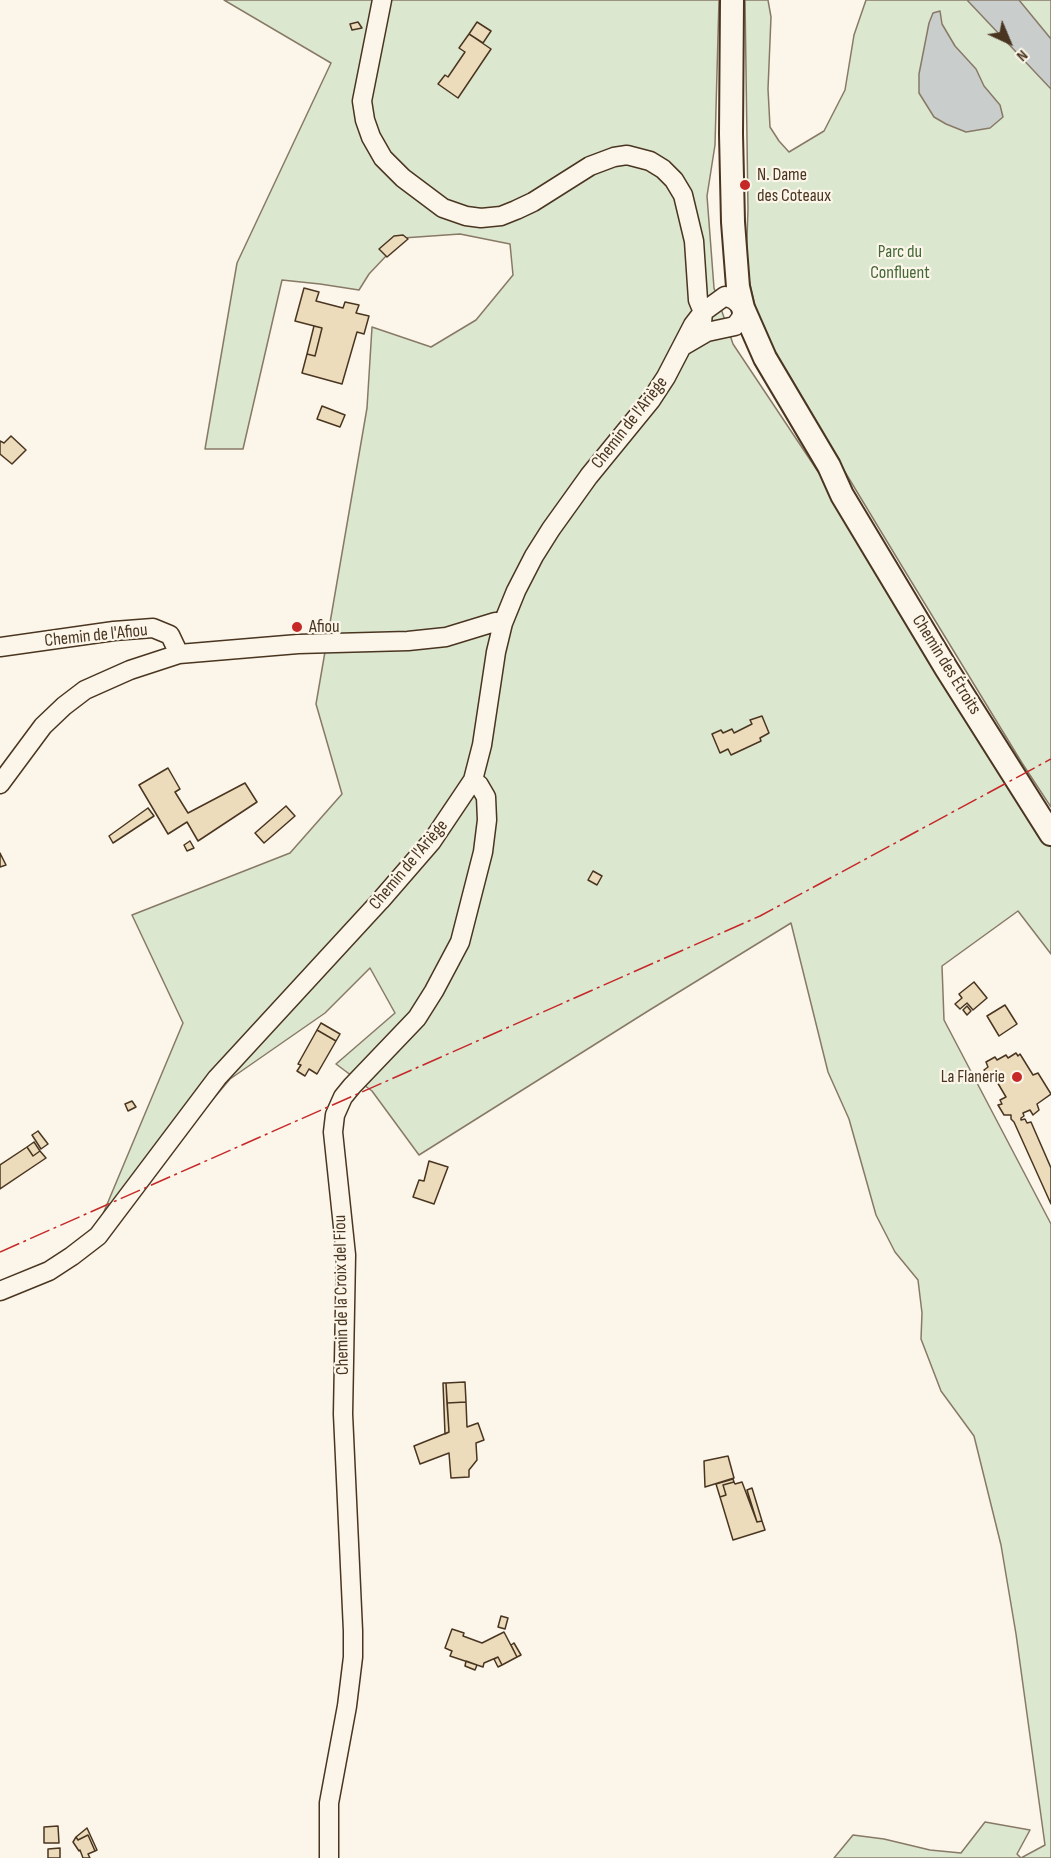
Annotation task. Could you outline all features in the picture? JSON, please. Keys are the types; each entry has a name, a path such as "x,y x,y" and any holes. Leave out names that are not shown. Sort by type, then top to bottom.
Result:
{"main road":[{"name":"Chemin des Étroits","path":"732,0 730,134 721,223 721,270 758,373 823,470 843,495 946,668 1051,834"}],"street":[{"path":"382,0 362,101 370,137 383,158 403,178 443,208 466,216 481,218 501,216 516,210 591,166 614,157 627,155 650,161 674,180 683,195 694,241 698,300 703,312 702,323 707,332"},
{"name":"Chemin de l'Ariège","path":"0,1292 49,1270 98,1236 218,1078 432,841 473,780 482,745 496,652 503,623 516,591 551,529 589,476 651,400 693,325 703,312 734,310"},
{"name":"Chemin de l'Ariège","path":"683,346 707,332 734,310"},
{"path":"0,784 43,726 64,706 85,690 130,669 179,654 298,644 408,641 446,637 495,622 503,623"},
{"name":"Chemin de l'Afiou","path":"0,647 114,631 153,628 170,635 179,654"},
{"name":"Chemin de la Croix del Fiou","path":"329,1858 329,1803 347,1706 353,1640 343,1414 345,1255 333,1132 335,1115 342,1097 417,1018 460,942 483,852 487,820 486,798 479,785 473,780"}],"green space":[{"path":"224,0 719,0 715,145 707,196 714,288 733,344 823,479 1051,847 1051,954 1018,911 942,966 944,1020 1051,1224 1051,1858 1021,1858 1045,1845 1016,1634 1001,1545 974,1436 941,1391 921,1339 922,1313 918,1280 895,1252 876,1215 849,1119 828,1072 791,923 419,1155 372,1091 336,1064 395,1013 370,968 325,1013 230,1079 90,1245 183,1023 132,915 290,853 342,794 316,704 367,408 372,327 431,347 476,320 513,275 510,244 460,234 403,238 369,274 359,290 282,280 243,449 205,449 237,263 331,63"},
{"name":"Parc du Confluent","path":"745,0 768,0 771,17 768,89 770,127 789,152 824,131 845,90 854,35 866,0 1051,0 1051,807 778,361 756,311 746,266 748,209"},
{"path":"985,1822 1030,1830 1017,1854 1021,1858 834,1858 853,1835 884,1839 930,1850 961,1853"}],"shaded area":[{"path":"967,0 1019,0 1051,39 1051,89"},
{"path":"940,11 942,24 955,46 976,69 984,86 1000,105 1003,117 990,128 966,132 946,124 934,117 919,93 919,74 929,23 933,13"}],"building":[{"path":"358,22 362,28 352,30 350,24"},
{"path":"477,22 491,31 483,43 469,34"},
{"path":"469,34 491,49 458,98 438,84 445,75 448,77 465,52 459,48"},
{"path":"403,235 408,239 387,257 379,249 394,236"},
{"path":"304,288 319,292 316,301 343,308 345,302 359,305 356,313 369,316 364,334 357,332 342,384 302,373 307,354 315,356 322,328 295,321"},
{"path":"314,326 322,328 315,356 307,354"},
{"path":"322,406 345,415 340,427 317,419"},
{"path":"11,436 26,450 12,464 0,454 0,441 4,443"},
{"path":"762,716 769,733 760,738 761,741 731,755 728,749 720,753 712,734 732,729 734,733 752,724 750,720"},
{"path":"168,768 180,789 175,792 188,813 245,783 257,802 198,841 187,822 168,834 139,785"},
{"path":"286,806 295,816 264,843 255,833"},
{"path":"148,808 154,816 113,843 109,836"},
{"path":"190,841 194,848 187,851 184,845"},
{"path":"0,853 6,865 0,867"},
{"path":"593,871 602,876 597,885 588,880"},
{"path":"974,982 987,998 973,1010 967,1003 960,1009 955,1004 962,998 959,994"},
{"path":"1005,1005 1017,1024 999,1036 987,1016"},
{"path":"967,1006 971,1011 967,1015 963,1010"},
{"path":"321,1023 340,1034 336,1041 317,1030"},
{"path":"317,1030 336,1041 317,1074 309,1069 305,1076 297,1071 301,1065 298,1064"},
{"path":"1016,1053 1018,1056 1020,1054 1033,1075 1038,1073 1051,1094 1037,1104 1039,1110 1033,1115 1030,1110 1023,1113 1021,1120 1031,1122 1051,1168 1051,1204 1011,1115 1004,1115 998,1105 1002,1104 1000,1100 1006,1097 993,1075 988,1077 984,1070 988,1067 986,1062 995,1057 997,1060 1006,1055 1008,1058"},
{"path":"132,1101 136,1107 128,1111 125,1104"},
{"path":"38,1131 48,1144 41,1149 32,1135"},
{"path":"34,1142 40,1151 33,1156 27,1147"},
{"path":"27,1147 33,1156 40,1151 46,1158 0,1189 0,1165"},
{"path":"429,1161 448,1167 434,1204 413,1197 419,1180 424,1181"},
{"path":"465,1382 466,1402 447,1403 446,1383"},
{"path":"443,1383 446,1383 449,1432 445,1434"},
{"path":"466,1402 467,1427 478,1423 484,1440 476,1443 477,1460 469,1470 469,1477 451,1478 449,1453 420,1464 414,1446 449,1432 447,1403"},
{"path":"728,1456 734,1478 705,1487 704,1461"},
{"path":"733,1479 734,1482 723,1485 726,1495 720,1497 716,1484"},
{"path":"734,1482 735,1484 742,1482 757,1522 762,1521 765,1530 733,1540 720,1497 726,1495 723,1485"},
{"path":"752,1488 762,1521 757,1522 747,1490"},
{"path":"501,1616 508,1618 505,1629 498,1627"},
{"path":"452,1629 482,1643 504,1632 517,1657 502,1665 498,1657 484,1663 483,1667 450,1656 452,1651 445,1648"},
{"path":"514,1643 521,1655 517,1657 511,1645"},
{"path":"498,1657 502,1665 498,1667 494,1659"},
{"path":"466,1661 477,1665 475,1670 465,1666"},
{"path":"58,1826 59,1843 44,1843 44,1827"},
{"path":"87,1828 97,1850 95,1851 88,1835 78,1840 76,1837"},
{"path":"88,1835 95,1851 88,1854 90,1858 83,1858 73,1842 76,1837 78,1840"},
{"path":"60,1848 60,1858 48,1858 48,1849"}],"power":[{"path":"0,1252 760,916 1051,759"}],"place":[{"name":"N. Dame des Coteaux","path":"745,185"},
{"name":"Afiou","path":"297,627"},
{"name":"La Flanerie","path":"1017,1077"}]}
